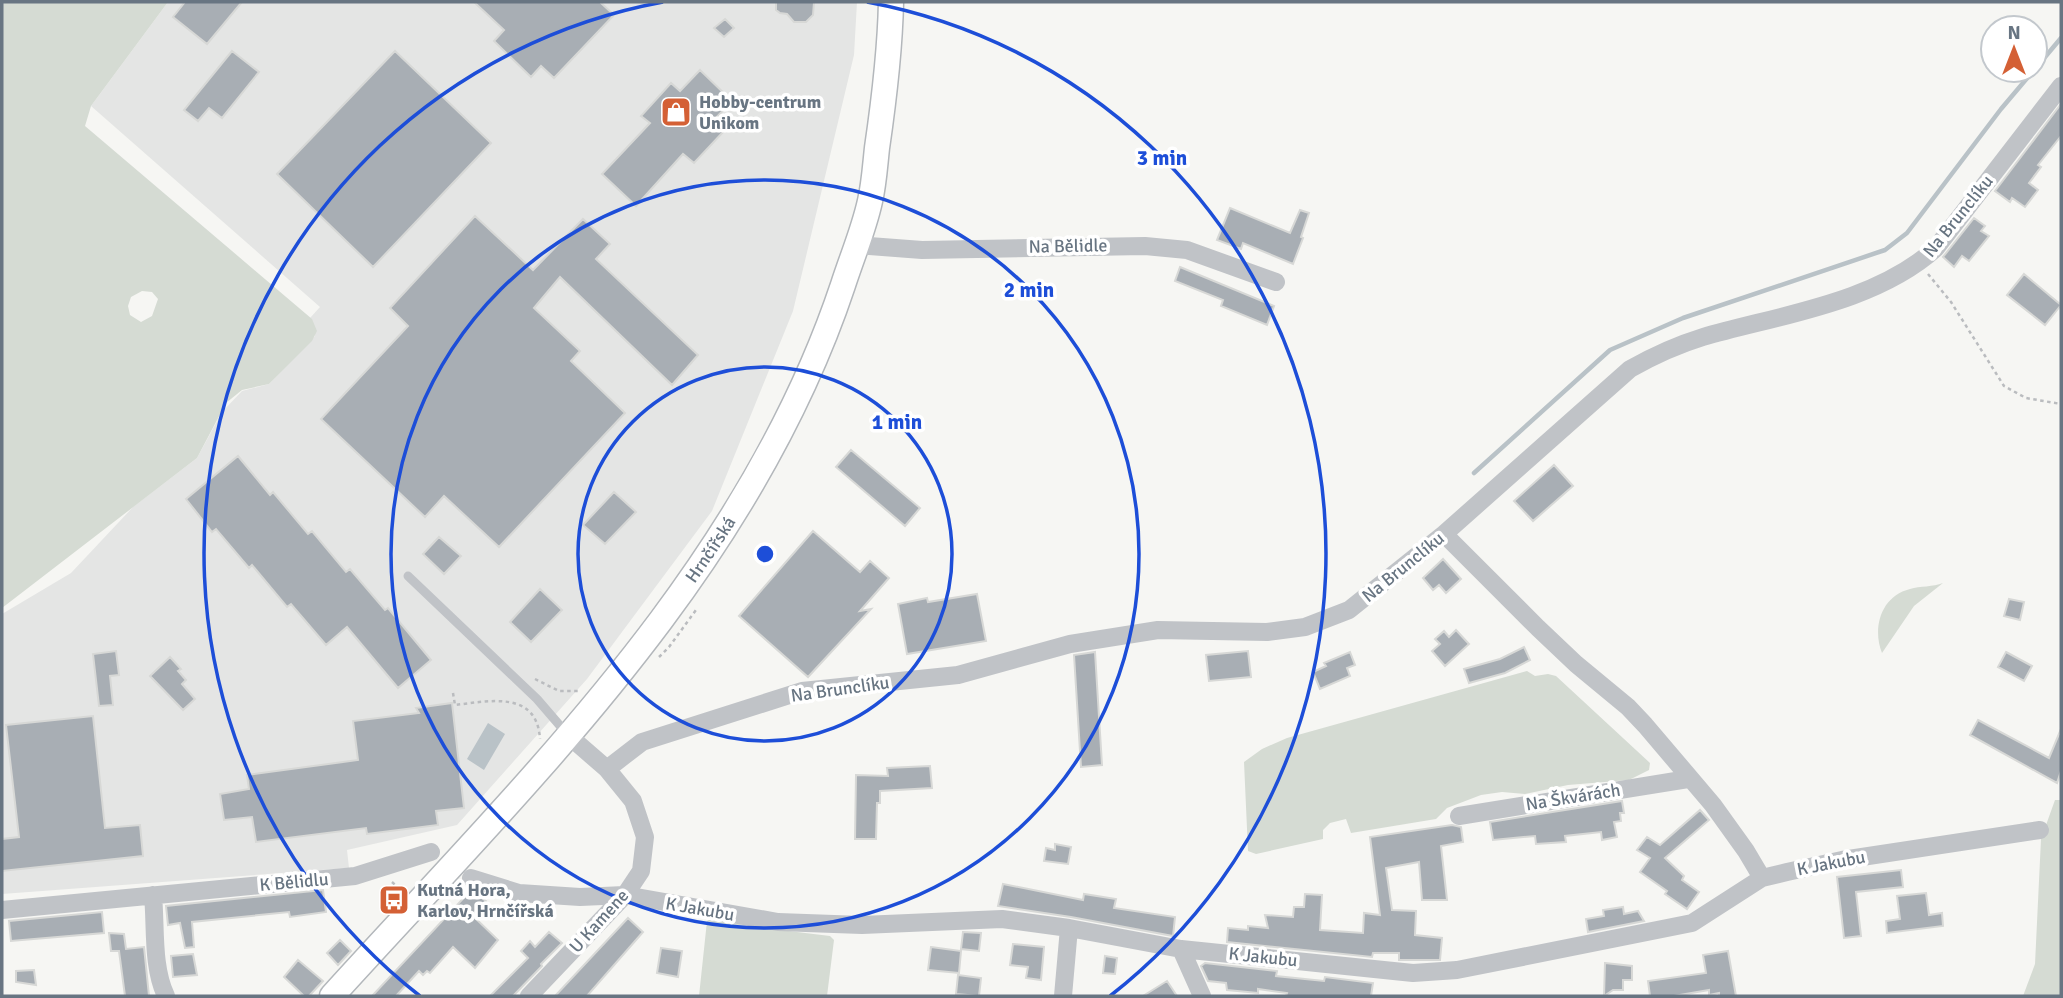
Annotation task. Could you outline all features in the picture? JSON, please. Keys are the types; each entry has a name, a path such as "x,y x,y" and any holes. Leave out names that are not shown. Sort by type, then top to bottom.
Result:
{"main road":[{"name":"Hrnčířská","path":"332,996 569,736 659,624 743,501 796,404 834,312 870,202 885,97 891,2"}],"street":[{"name":"Na Brunclíku","path":"607,769 642,742 802,691 958,675 1070,644 1158,630 1267,632 1305,627 1349,610 1444,534 1630,369 1659,353 1701,337 1808,310 1846,297 1919,264 1936,248 2061,86"},
{"name":"Na Bělidle","path":"856,245 922,250 1145,246 1187,250 1276,282"},
{"path":"1444,534 1576,664 1628,707 1713,805 1762,878"},
{"name":"U Kamene","path":"529,996 625,895 641,871 645,837 633,801 607,769 569,736"},
{"name":"Na Škvárách","path":"1459,816 1688,779"},
{"name":"K Jakubu","path":"471,878 519,893 580,897 625,895 778,922 862,925 1002,919 1069,928 1181,949 1413,973 1457,970 1692,923 1762,878 1842,860 2040,830"},
{"name":"K Bělidlu","path":"2,910 355,876 431,852"},
{"path":"153,895 156,945 162,987 166,996"},
{"path":"1063,996 1069,928"},
{"path":"1181,949 1202,996"}],"lane":[{"path":"408,576 537,699 569,736"}],"path":[{"path":"1919,264 1951,302 2004,386 2026,398 2061,404"},
{"path":"534,679 559,691 580,690"},
{"path":"453,693 455,705 495,700 508,701 526,709 538,725 540,745"},
{"path":"394,900 402,891"}],"shaded area":[{"path":"2,2 168,2 91,106 85,126 312,319 317,331 312,341 269,384 242,390 226,403 197,458 2,608","holes":["142,291 152,292 158,299 152,316 141,322 130,315 128,306 131,297"]},
{"path":"168,2 857,2 854,55 793,311 712,511 587,679 457,825 347,850 349,868 2,894 2,614 71,573 133,507 197,458 222,412 242,391 269,384 315,336 310,318 320,307 91,106"},
{"path":"1943,583 1914,606 1882,653 1879,624 1881,614 1892,598 1910,589"},
{"path":"1527,671 1535,676 1556,676 1650,763 1649,770 1629,780 1568,785 1525,794 1502,792 1481,795 1447,808 1436,819 1351,833 1346,819 1330,823 1323,830 1323,839 1256,854 1248,851 1244,762 1262,749 1287,738"},
{"path":"488,723 505,734 484,770 467,759"},
{"path":"2055,800 2061,800 2061,996 2023,996 2035,964 2041,839"},
{"path":"711,919 830,936 834,940 827,996 699,996 707,921"}],"building":[{"path":"185,2 242,2 207,44 173,17"},
{"path":"474,2 600,2 614,15 554,78 541,66 531,77 494,41 504,30"},
{"path":"776,2 814,2 813,15 806,22 794,22 787,14 776,10"},
{"path":"725,19 734,28 724,37 714,28"},
{"path":"232,51 259,72 222,118 209,108 198,121 184,110"},
{"path":"395,51 491,143 373,267 277,174"},
{"path":"700,70 732,101 713,121 724,131 694,163 683,154 636,206 602,174 650,123 641,116 671,83 680,91"},
{"path":"2061,104 2061,136 2038,165 2041,167 2029,183 2038,190 2025,207 2012,198 2010,202 1995,191"},
{"path":"1230,208 1290,233 1300,210 1309,213 1293,264 1243,243 1241,249 1217,240"},
{"path":"475,216 533,270 583,219 610,244 596,259 698,355 672,385 560,277 534,308 580,351 571,361 625,413 499,547 444,496 425,517 321,419 408,326 390,308"},
{"path":"1974,218 1985,226 1981,231 1989,236 1969,261 1962,256 1954,267 1943,257"},
{"path":"1180,267 1274,306 1267,325 1221,306 1223,300 1175,281"},
{"path":"2024,274 2061,305 2045,325 2007,295"},
{"path":"851,450 920,508 905,526 836,467"},
{"path":"238,456 270,495 273,492 308,534 312,531 346,572 350,569 385,610 388,608 431,660 398,688 347,627 326,645 291,604 287,607 252,565 249,568 216,529 212,532 186,499"},
{"path":"1554,465 1573,486 1533,521 1514,501"},
{"path":"614,492 636,512 605,544 583,525"},
{"path":"813,531 860,572 870,561 889,578 860,611 871,609 808,677 739,616"},
{"path":"439,537 461,556 444,574 423,554"},
{"path":"1443,559 1461,579 1446,593 1439,585 1433,590 1423,578"},
{"path":"540,589 562,610 531,642 510,622"},
{"path":"977,594 986,641 907,654 898,604 927,598 928,602"},
{"path":"2009,599 2024,602 2020,620 2004,616"},
{"path":"1456,630 1469,644 1445,666 1432,651 1440,644 1435,639 1444,631 1449,637"},
{"path":"1524,647 1530,660 1505,673 1469,683 1464,669 1500,659"},
{"path":"116,651 119,675 110,676 113,705 99,706 93,654"},
{"path":"1248,651 1251,677 1209,681 1206,655"},
{"path":"1095,652 1102,765 1081,767 1074,655"},
{"path":"1350,652 1355,665 1347,668 1350,676 1320,689 1313,672 1326,666 1324,663"},
{"path":"2006,652 2032,666 2024,681 1998,667"},
{"path":"170,657 181,669 178,671 186,680 182,684 195,699 183,710 150,676"},
{"path":"452,703 464,808 436,811 438,825 367,834 366,828 256,842 252,817 224,820 220,794 249,789 247,775 358,760 353,721 419,713 416,708"},
{"path":"93,716 105,828 140,825 143,856 2,871 2,839 19,837 6,725"},
{"path":"1978,720 2049,758 2061,729 2061,771 2057,783 1970,735"},
{"path":"930,766 932,788 880,791 876,839 855,839 856,775 888,776 887,768"},
{"path":"1622,801 1624,813 1620,813 1621,821 1614,822 1617,837 1602,840 1601,832 1565,836 1566,842 1536,844 1535,836 1493,840 1490,822"},
{"path":"1700,810 1709,820 1665,858 1684,876 1682,880 1699,892 1687,909 1640,872 1650,858 1637,850 1647,837 1660,845"},
{"path":"1452,825 1461,827 1463,842 1441,846 1447,900 1422,900 1419,862 1386,868 1392,910 1416,911 1415,935 1442,938 1440,960 1399,960 1399,953 1373,953 1372,957 1227,942 1228,928 1268,928 1265,915 1293,917 1294,907 1304,907 1305,894 1322,895 1320,930 1363,933 1364,913 1380,915 1370,837"},
{"path":"1055,844 1071,847 1068,864 1044,861 1046,848 1055,850"},
{"path":"1901,870 1903,887 1856,892 1861,936 1844,938 1837,877"},
{"path":"1003,884 1083,900 1084,894 1116,899 1114,908 1175,917 1173,936 998,906"},
{"path":"323,890 326,912 290,917 289,912 192,922 194,947 185,948 180,923 168,925 166,906"},
{"path":"471,890 486,901 472,915 498,940 475,968 453,947 430,973 427,971 423,975 419,971 396,996 372,996"},
{"path":"1926,893 1929,915 1942,913 1943,926 1887,933 1886,921 1900,919 1897,896"},
{"path":"1623,907 1624,914 1638,911 1644,921 1588,932 1586,919 1604,916 1603,910"},
{"path":"102,912 104,933 11,941 9,921"},
{"path":"628,918 643,932 587,996 555,996"},
{"path":"549,932 562,943 542,966 513,996 490,996 528,958 521,951 530,941 535,947"},
{"path":"963,932 981,933 979,951 961,949"},
{"path":"109,933 124,934 126,949 144,947 149,996 125,996 119,951 111,951"},
{"path":"340,940 351,951 338,965 327,953"},
{"path":"1013,944 1044,947 1041,980 1026,978 1028,967 1010,965"},
{"path":"931,947 961,951 959,973 928,970"},
{"path":"661,948 682,951 678,977 657,973"},
{"path":"1728,951 1736,996 1719,996 1719,993 1709,995 1709,990 1674,996 1650,996 1648,981 1706,973 1703,955"},
{"path":"193,954 197,975 173,977 171,956"},
{"path":"1105,956 1117,958 1115,974 1103,973"},
{"path":"298,960 323,981 309,996 304,996 284,977"},
{"path":"1205,963 1277,971 1276,976 1324,981 1325,977 1373,983 1371,996 1286,996 1287,993 1258,989 1258,993 1227,990 1226,983 1208,981 1201,966"},
{"path":"1605,963 1632,966 1632,980 1623,980 1623,990 1613,990 1604,996"},
{"path":"34,970 36,985 16,982 16,971"},
{"path":"958,975 981,978 979,996 956,994"},
{"path":"1167,981 1177,996 1143,996"}],"waterway":[{"path":"2049,52 2061,38"},
{"path":"1474,473 1610,350 1683,318 1885,250 1907,233 2022,84"}],"place":[{"name":"Hobby-centrum Unikom","path":"676,112"},
{"name":"Kutná Hora, Karlov, Hrnčířská","path":"394,900"}]}
